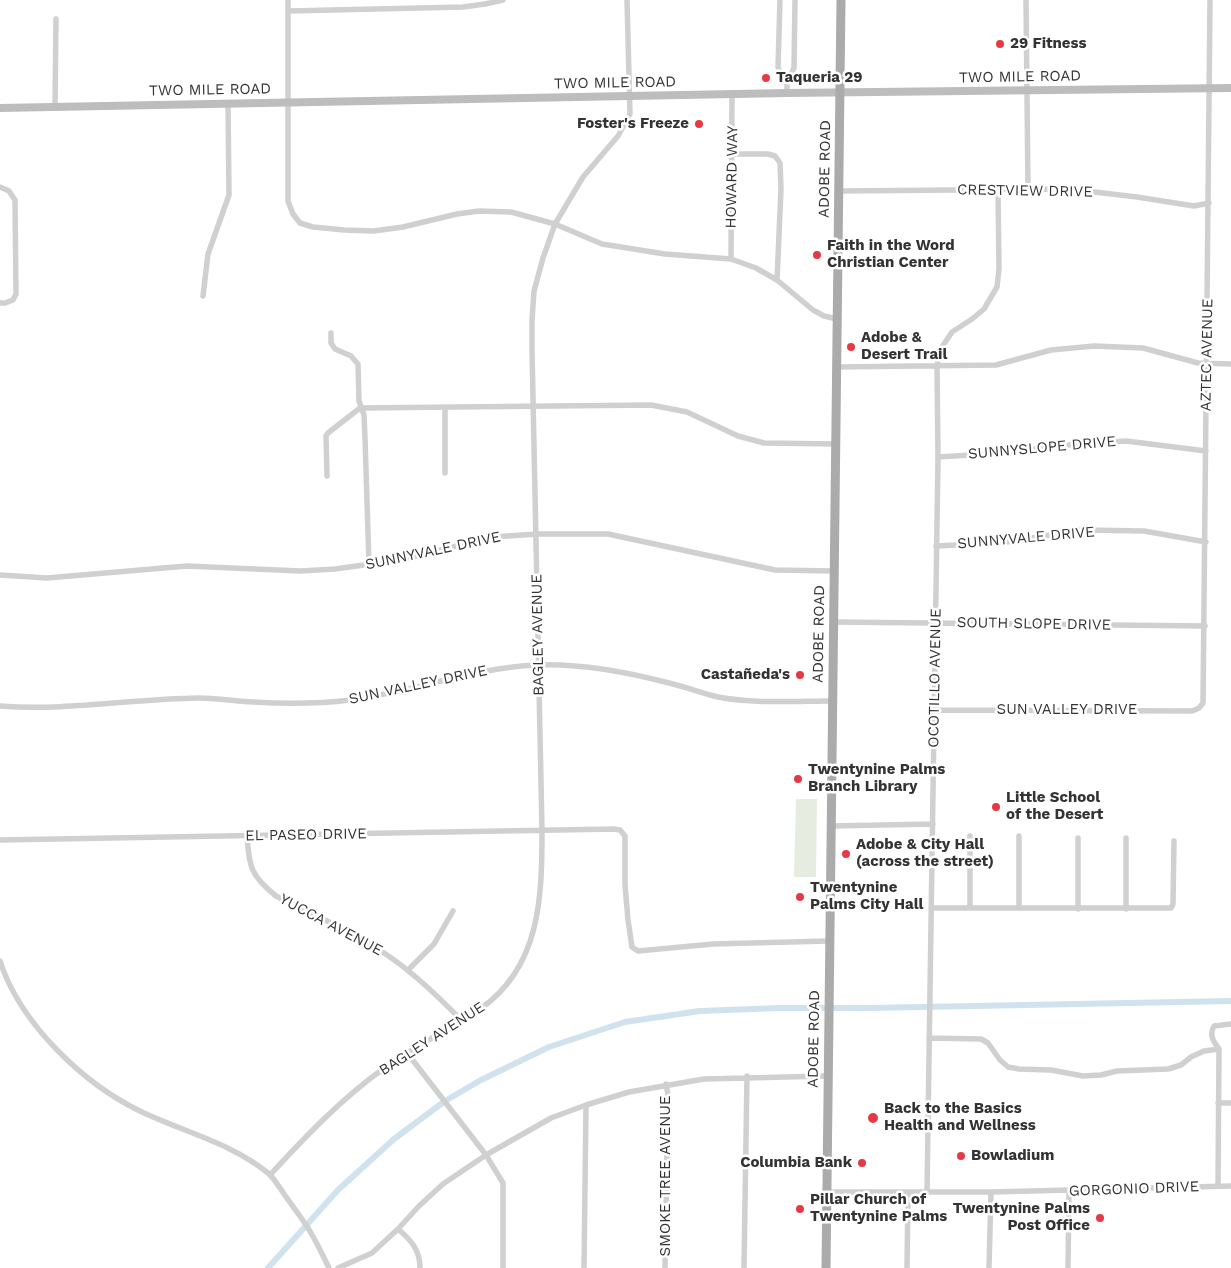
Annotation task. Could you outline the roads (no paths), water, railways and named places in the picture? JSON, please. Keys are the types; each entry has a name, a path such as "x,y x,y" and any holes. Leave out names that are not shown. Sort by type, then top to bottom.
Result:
{"main road":[{"name":"ADOBE ROAD","path":"826,1268 841,0"},
{"name":"TWO MILE ROAD","path":"0,108 840,92 1231,88"}],"street":[{"path":"288,0 288,201 293,214 300,223 312,227 374,231 402,228 457,214 479,211 511,212 555,224 602,244 665,254 731,259 756,268 777,280 813,310 824,316 837,319"},
{"path":"288,11 462,7 503,0"},
{"name":"BAGLEY AVENUE","path":"270,1175 337,1106 385,1068 483,1007 511,979 525,955 535,931 540,898 542,830 532,320 534,291 555,224 583,177 618,136 630,114 627,0"},
{"path":"780,0 778,67 780,72 787,77"},
{"path":"786,93 787,77 794,68 795,0"},
{"path":"1026,0 1028,189"},
{"name":"AZTEC AVENUE","path":"1199,708 1203,703 1204,695 1210,0"},
{"path":"56,19 56,107"},
{"name":"HOWARD WAY","path":"731,259 732,94"},
{"path":"203,296 208,254 229,195 228,104"},
{"path":"732,154 768,154 775,156 780,163 781,189 777,280"},
{"path":"0,187 9,191 15,200 16,294 13,300 0,303"},
{"name":"OCOTILLO AVENUE","path":"927,1192 935,710 938,457 937,366 940,350 945,340 952,332 984,309 997,287 999,269 998,189"},
{"name":"CRESTVIEW DRIVE","path":"839,191 1069,189 1096,191 1194,206 1209,203"},
{"path":"331,333 330,343 335,349 351,356 358,364 360,408 364,415 369,565"},
{"path":"837,367 996,365 1051,350 1094,346 1143,348 1198,363 1231,364"},
{"path":"327,476 326,436 360,408 663,406 687,412 738,436 758,442 836,444"},
{"path":"445,407 445,473"},
{"name":"SUNNYSLOPE DRIVE","path":"938,457 1003,453 1067,444 1126,441 1206,451"},
{"name":"SUNNYVALE DRIVE","path":"936,546 1000,542 1081,530 1144,531 1206,542"},
{"name":"SUNNYVALE DRIVE","path":"0,575 48,578 187,566 300,571 369,565 430,554 475,541 537,534 608,534 757,567 796,571 834,571"},
{"name":"SOUTH SLOPE DRIVE","path":"833,622 1205,626"},
{"name":"SUN VALLEY DRIVE","path":"0,706 66,708 154,699 201,698 273,703 348,700 386,694 486,670 538,665 622,672 719,697 768,701 832,701"},
{"name":"SUN VALLEY DRIVE","path":"935,710 1192,711 1199,708"},
{"path":"831,826 932,824"},
{"name":"EL PASEO DRIVE","path":"0,840 620,830 625,836 630,942 638,952 713,944 830,942"},
{"name":"YUCCA AVENUE","path":"247,836 249,863 258,880 266,888 276,896 361,938 382,951 436,994 462,1021"},
{"path":"970,836 970,908"},
{"path":"1019,836 1019,908"},
{"path":"1078,838 1078,908"},
{"path":"1126,838 1126,909"},
{"path":"931,908 1171,908 1173,904 1174,841"},
{"path":"408,970 434,944 453,911"},
{"path":"0,960 25,1010 68,1063 103,1090 141,1112 230,1148 270,1175 306,1225 329,1268"},
{"path":"1218,1186 1219,1048 1211,1038 1211,1031 1214,1026 1231,1024"},
{"path":"929,1038 981,1039 988,1043 1000,1060 1008,1067 1051,1070 1083,1076 1101,1076 1117,1071 1168,1069 1181,1065 1191,1057 1204,1051 1219,1048"},
{"path":"408,1054 486,1155 503,1183 503,1268"},
{"path":"744,1268 747,1076"},
{"path":"338,1268 372,1253 443,1184 486,1155 551,1118 629,1092 704,1078 828,1076"},
{"name":"SMOKE TREE AVENUE","path":"666,1084 668,1095 666,1268"},
{"path":"1218,1103 1231,1103"},
{"path":"584,1268 586,1105"},
{"name":"GORGONIO DRIVE","path":"826,1192 991,1192 1231,1186"},
{"path":"1068,1268 1069,1190"},
{"path":"907,1268 908,1192"},
{"path":"989,1268 991,1192"},
{"path":"398,1229 415,1246 419,1255 420,1268"}],"waterway":[{"path":"268,1268 338,1190 394,1139 445,1101 481,1080 549,1047 625,1022 700,1011 780,1008 1231,1001"}],"place":[{"name":"29 Fitness","path":"1000,44"},
{"name":"Taqueria 29","path":"766,78"},
{"name":"Foster's Freeze","path":"699,124"},
{"name":"Faith in the Word Christian Center","path":"817,255"},
{"name":"Adobe & Desert Trail","path":"851,347"},
{"name":"Castañeda's","path":"800,675"},
{"name":"Twentynine Palms Branch Library","path":"798,779"},
{"name":"Little School of the Desert","path":"996,807"},
{"name":"Adobe & City Hall (across the street)","path":"846,854"},
{"name":"Twentynine Palms City Hall","path":"800,897"},
{"name":"Back to the Basics Health and Wellness","path":"873,1118"},
{"name":"Bowladium","path":"961,1156"},
{"name":"Columbia Bank","path":"862,1163"},
{"name":"Pillar Church of Twentynine Palms","path":"800,1209"},
{"name":"Twentynine Palms Post Office","path":"1100,1218"}]}
